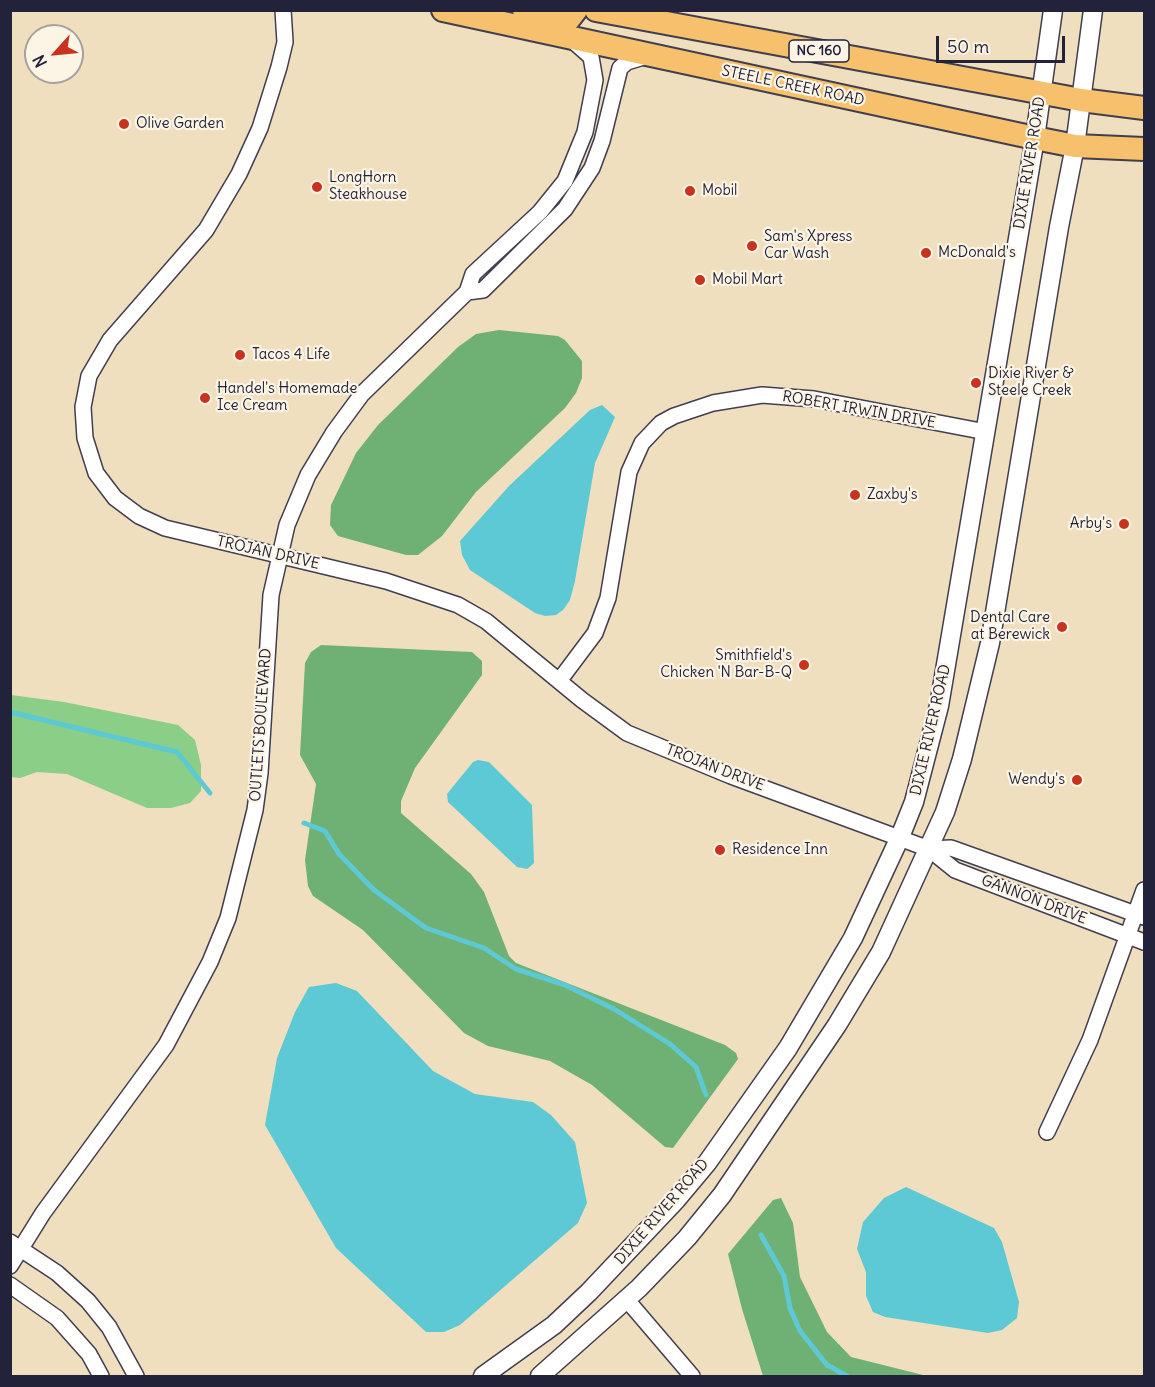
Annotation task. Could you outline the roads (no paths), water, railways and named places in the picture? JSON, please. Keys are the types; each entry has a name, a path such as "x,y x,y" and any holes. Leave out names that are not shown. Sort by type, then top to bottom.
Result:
{"main road":[{"name":"STEELE CREEK ROAD","path":"443,10 470,13 566,38 1075,146 1144,149"},
{"path":"524,10 569,19 576,10"},
{"name":"NC 160","path":"596,10 1041,92 1144,108"}],"street":[{"name":"TROJAN DRIVE","path":"283,10 285,42 272,91 250,150 220,208 206,230 117,332 97,360 84,394 84,434 96,473 115,498 128,509 165,528 420,590 458,605 486,621 627,733 731,776 923,847"},
{"name":"DIXIE RIVER ROAD","path":"483,1377 554,1325 589,1292 676,1200 706,1163 788,1048 854,938 900,837 914,802 939,706 1035,138 1053,10"},
{"path":"540,1377 627,1300 687,1238 722,1195 837,1025 881,952 923,847 945,812 962,759 990,643 1059,227 1075,146 1093,10"},
{"name":"OUTLETS BOULEVARD","path":"10,1266 15,1245 80,1162 166,1045 210,962 228,918 255,810 260,773 268,623 278,555 287,525 308,475 343,418 376,378 467,292 473,274 556,194 576,155 585,132 596,72 595,63 586,50 566,38"},
{"name":"OUTLETS BOULEVARD","path":"467,292 483,290 566,209 592,168 602,141 620,68 634,59 649,56"},
{"name":"ROBERT IRWIN DRIVE","path":"559,681 595,633 608,598 634,456 642,442 661,423 674,416 713,403 762,395 814,399 986,432"},
{"name":"GANNON DRIVE","path":"923,847 951,848 1140,915"},
{"name":"GANNON DRIVE","path":"923,847 955,870 1144,942"},
{"path":"1047,1132 1090,1040 1128,935 1140,915 1144,890"},
{"path":"15,1245 57,1273 88,1301 110,1327 136,1377"},
{"path":"10,1285 57,1318 89,1354 101,1377"},
{"path":"627,1300 692,1377"}],"water":[{"path":"602,405 615,417 595,463 570,600 556,615 545,616 535,613 470,570 462,555 460,541 509,486 590,410"},
{"path":"478,760 489,762 532,805 534,863 527,869 517,867 448,802 447,794 473,762"},
{"path":"336,983 357,991 433,1071 475,1094 533,1102 551,1115 575,1142 587,1203 578,1223 460,1325 444,1332 426,1332 336,1248 265,1125 277,1058 295,1012 309,987"},
{"path":"906,1187 994,1228 1002,1242 1019,1302 1017,1318 1002,1330 988,1333 885,1317 873,1312 866,1296 866,1272 857,1249 863,1222 884,1198"}],"waterway":[{"path":"10,712 177,752 210,793"},
{"path":"304,823 325,831 339,854 374,890 426,928 484,948 516,969 565,985 614,1009 670,1044 696,1067 706,1095"},
{"path":"761,1235 784,1276 790,1308 800,1331 827,1365 847,1376"}],"place":[{"name":"Olive Garden","path":"124,124"},
{"name":"LongHorn Steakhouse","path":"317,187"},
{"name":"Mobil","path":"690,191"},
{"name":"Sam's Xpress Car Wash","path":"752,246"},
{"name":"McDonald's","path":"926,253"},
{"name":"Mobil Mart","path":"700,280"},
{"name":"Tacos 4 Life","path":"240,355"},
{"name":"Dixie River & Steele Creek","path":"976,383"},
{"name":"Handel's Homemade Ice Cream","path":"205,398"},
{"name":"Zaxby's","path":"855,495"},
{"name":"Arby's","path":"1124,524"},
{"name":"Dental Care at Berewick","path":"1062,627"},
{"name":"Smithfield's Chicken 'N Bar-B-Q","path":"804,665"},
{"name":"Wendy's","path":"1077,780"},
{"name":"Residence Inn","path":"720,850"}]}
